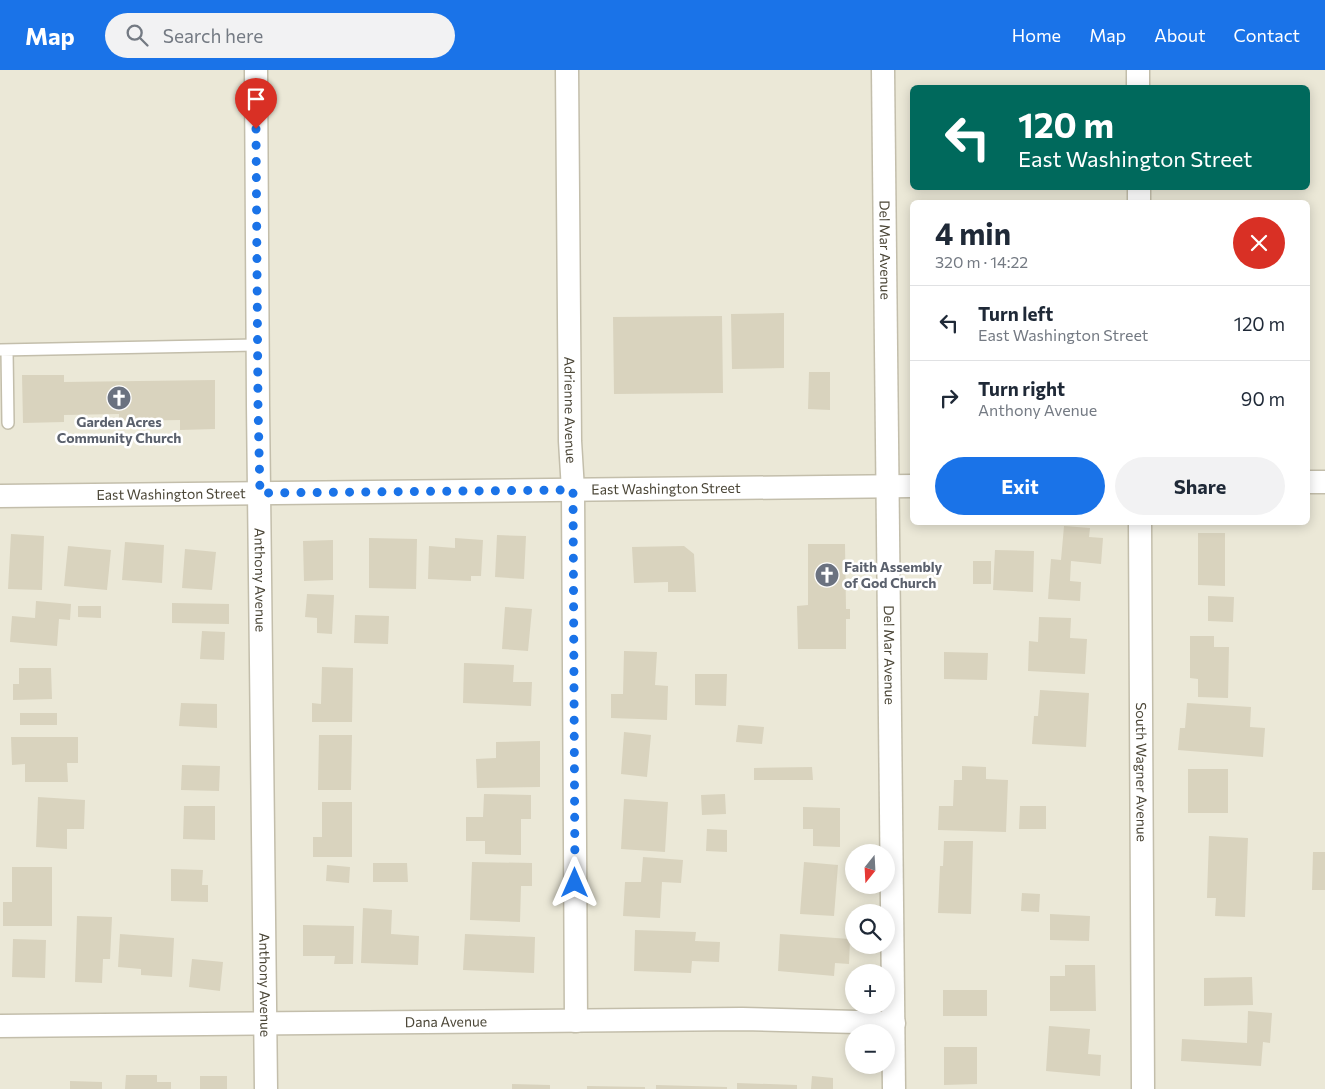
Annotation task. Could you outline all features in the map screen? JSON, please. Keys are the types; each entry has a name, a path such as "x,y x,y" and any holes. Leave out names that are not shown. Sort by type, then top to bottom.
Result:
{"street":[{"name":"Anthony Avenue","path":"256,70 257,346 266,1089"},
{"name":"Adrienne Avenue","path":"567,70 570,441 573,490 576,1021"},
{"name":"Del Mar Avenue","path":"883,70 894,1089"},
{"path":"1138,70 1138,85"},
{"path":"1310,482 1325,482"},
{"name":"East Washington Street","path":"0,496 910,486"},
{"name":"South Wagner Avenue","path":"1140,525 1144,1089"},
{"name":"Dana Avenue","path":"0,1026 742,1020 894,1023"}],"lane":[{"path":"8,424 3,350 257,346"}],"shaded area":[{"path":"0,70 1325,70 1325,1089 0,1089"}],"building":[{"path":"784,313 784,368 732,369 731,314"},
{"path":"722,316 723,393 614,394 613,317"},
{"path":"809,372 830,372 830,410 808,409"},
{"name":"Garden Acres Community Church","path":"22,375 64,375 64,382 215,380 215,429 180,430 180,420 119,421 119,414 64,415 64,422 23,423"},
{"path":"1064,526 1090,528 1089,537 1103,538 1101,564 1071,561 1070,581 1081,582 1080,601 1048,599 1051,559 1061,560"},
{"path":"1198,533 1225,533 1225,586 1198,585"},
{"path":"11,534 44,536 42,590 8,589"},
{"path":"497,535 526,536 524,579 495,577"},
{"path":"369,538 417,539 416,589 369,588"},
{"path":"455,538 483,540 481,576 471,576 471,581 428,579 429,546 455,548"},
{"path":"333,540 333,580 304,581 303,541"},
{"path":"125,542 164,545 162,583 122,580"},
{"name":"Faith Assembly of God Church","path":"808,544 845,544 846,609 850,609 850,619 846,619 846,649 798,649 797,606 808,605"},
{"path":"68,546 111,550 107,590 64,586"},
{"path":"684,546 694,554 696,592 668,592 668,582 634,583 632,547"},
{"path":"185,549 216,552 212,590 182,588"},
{"path":"995,550 1034,551 1033,592 993,590"},
{"path":"973,561 991,561 991,584 973,584"},
{"path":"307,594 334,595 332,634 317,633 317,618 305,617"},
{"path":"1208,596 1234,597 1233,622 1208,621"},
{"path":"36,601 71,604 70,620 59,619 57,646 10,642 12,616 35,618"},
{"path":"172,603 229,604 229,624 172,623"},
{"path":"78,606 101,606 101,618 78,617"},
{"path":"505,607 532,609 528,651 502,649"},
{"path":"355,615 389,616 388,644 354,643"},
{"path":"1039,617 1071,618 1070,638 1087,639 1085,674 1028,671 1029,641 1038,642"},
{"path":"202,631 225,632 224,660 200,659"},
{"path":"1190,636 1214,636 1214,647 1229,647 1228,698 1198,697 1198,679 1190,678"},
{"path":"624,651 657,652 655,685 668,686 667,720 611,718 611,694 623,694"},
{"path":"944,652 988,653 987,680 944,679"},
{"path":"464,663 514,665 513,682 532,682 531,706 463,703"},
{"path":"322,667 353,668 352,722 312,722 312,703 321,704"},
{"path":"19,668 51,668 52,699 13,700 13,684 19,684"},
{"path":"695,674 727,674 726,706 695,705"},
{"path":"1040,690 1089,693 1086,747 1032,744 1034,716 1038,716"},
{"path":"181,703 217,704 217,728 179,726"},
{"path":"1187,703 1251,707 1250,727 1265,728 1263,757 1178,750 1180,728 1185,728"},
{"path":"20,713 57,713 57,725 20,725"},
{"path":"738,725 764,727 762,744 736,742"},
{"path":"624,732 651,735 647,777 621,774"},
{"path":"319,735 352,735 351,790 318,790"},
{"path":"11,737 78,737 78,763 67,763 68,782 25,782 25,764 12,765"},
{"path":"540,741 540,787 477,788 476,759 496,758 496,742"},
{"path":"182,765 220,766 219,791 181,790"},
{"path":"962,766 986,767 986,779 1008,780 1006,832 938,830 939,806 953,806 954,780 962,780"},
{"path":"812,767 813,780 754,780 754,768"},
{"path":"1188,769 1228,769 1228,813 1188,813"},
{"path":"484,794 531,795 531,819 521,819 521,855 485,854 485,841 466,841 466,817 483,817"},
{"path":"725,794 726,814 702,815 701,795"},
{"path":"38,797 85,800 84,829 67,829 67,849 36,847"},
{"path":"624,799 668,802 665,852 621,849"},
{"path":"322,802 352,802 352,857 313,857 313,837 322,837"},
{"path":"184,806 215,806 215,840 183,839"},
{"path":"1020,806 1046,806 1046,829 1019,829"},
{"path":"803,807 840,808 840,847 813,846 813,829 803,829"},
{"path":"707,829 727,830 727,852 706,851"},
{"path":"1209,836 1248,838 1245,917 1215,916 1216,898 1207,898"},
{"path":"944,841 973,841 971,914 938,913 940,866 943,866"},
{"path":"1313,852 1325,852 1325,890 1312,890"},
{"path":"643,857 683,860 681,883 662,882 660,918 623,916 625,882 641,882"},
{"path":"472,862 532,863 532,886 521,886 520,922 470,920"},
{"path":"804,862 838,865 834,916 800,914"},
{"path":"373,863 407,863 408,882 373,882"},
{"path":"327,865 350,867 349,883 326,881"},
{"path":"12,867 52,867 52,926 3,926 3,902 12,902"},
{"path":"171,869 203,870 202,885 208,885 208,902 171,901"},
{"path":"1022,893 1040,894 1039,912 1021,911"},
{"path":"363,908 392,910 391,934 419,936 418,965 361,963"},
{"path":"1050,914 1090,916 1089,941 1050,940"},
{"path":"77,916 112,917 110,959 103,959 102,983 75,982"},
{"path":"303,925 354,926 353,964 334,964 335,956 303,956"},
{"path":"635,930 696,932 695,941 720,942 719,962 692,961 691,973 634,971"},
{"path":"120,934 174,938 172,977 141,975 141,969 118,967"},
{"path":"465,934 535,937 534,973 463,970"},
{"path":"780,934 845,939 845,954 849,954 849,964 835,963 834,976 778,971"},
{"path":"13,939 46,940 45,978 12,977"},
{"path":"192,959 223,962 220,991 189,987"},
{"path":"1065,965 1095,965 1096,1011 1050,1011 1050,976 1065,976"},
{"path":"1252,977 1253,1005 1204,1006 1204,978"},
{"path":"943,990 987,990 987,1016 943,1016"},
{"path":"1248,1011 1272,1013 1270,1043 1263,1042 1261,1066 1181,1061 1182,1039 1247,1043"},
{"path":"1049,1026 1090,1029 1088,1054 1101,1055 1100,1076 1046,1071"},
{"path":"944,1047 977,1047 977,1084 944,1085"},
{"path":"126,1075 157,1075 157,1082 171,1082 171,1089 125,1089"},
{"path":"200,1076 227,1076 227,1089 200,1089"},
{"path":"812,1076 833,1078 833,1089 811,1089"},
{"path":"70,1081 102,1082 102,1089 70,1089"},
{"path":"737,1083 797,1085 797,1089 737,1089"},
{"path":"512,1084 550,1085 550,1089 512,1089"},
{"path":"656,1085 727,1087 727,1089 656,1089"},
{"path":"587,1086 645,1087 645,1089 587,1089"}],"place":[{"name":"Garden Acres Community Church","path":"119,398"},
{"name":"Faith Assembly of God Church","path":"827,575"}],"route":[{"path":"256,129 260,493 573,490 575,883"}]}
